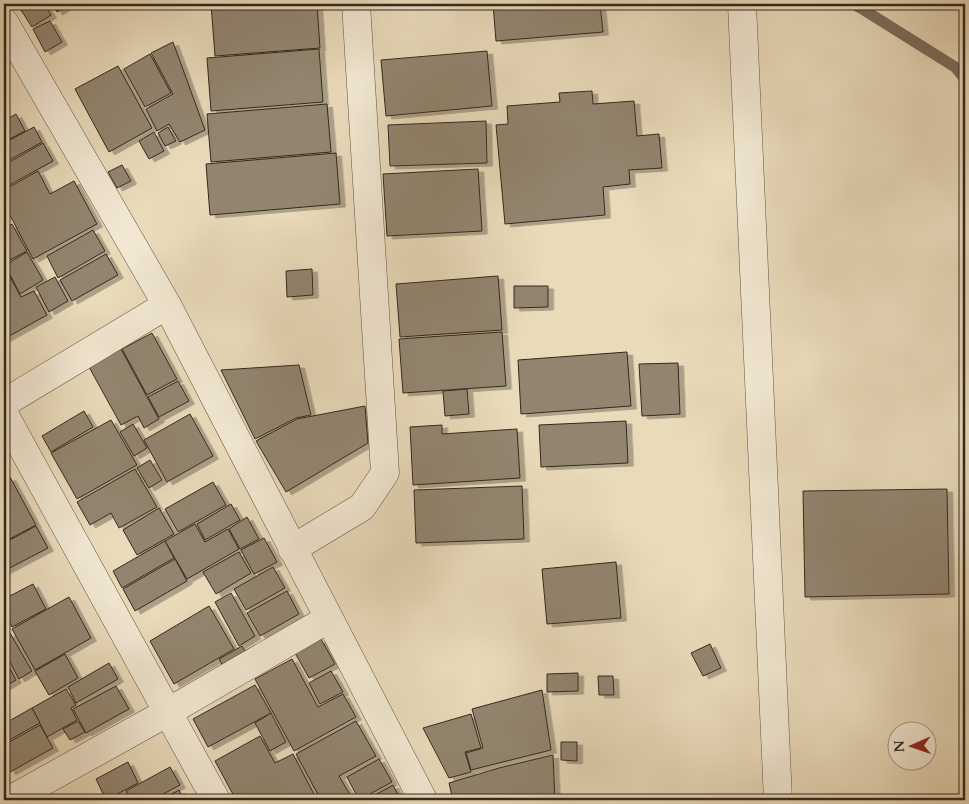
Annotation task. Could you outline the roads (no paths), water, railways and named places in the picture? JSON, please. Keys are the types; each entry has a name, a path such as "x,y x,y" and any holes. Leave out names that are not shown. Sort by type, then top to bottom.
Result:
{"street":[{"path":"292,549 362,507 385,473 356,4"},
{"path":"742,4 778,800"},
{"path":"4,22 167,305 423,800"},
{"path":"4,403 167,305"},
{"path":"4,414 216,800"},
{"path":"10,800 168,712 328,618"}],"waterway":[{"path":"853,4 955,67 965,79"}]}
